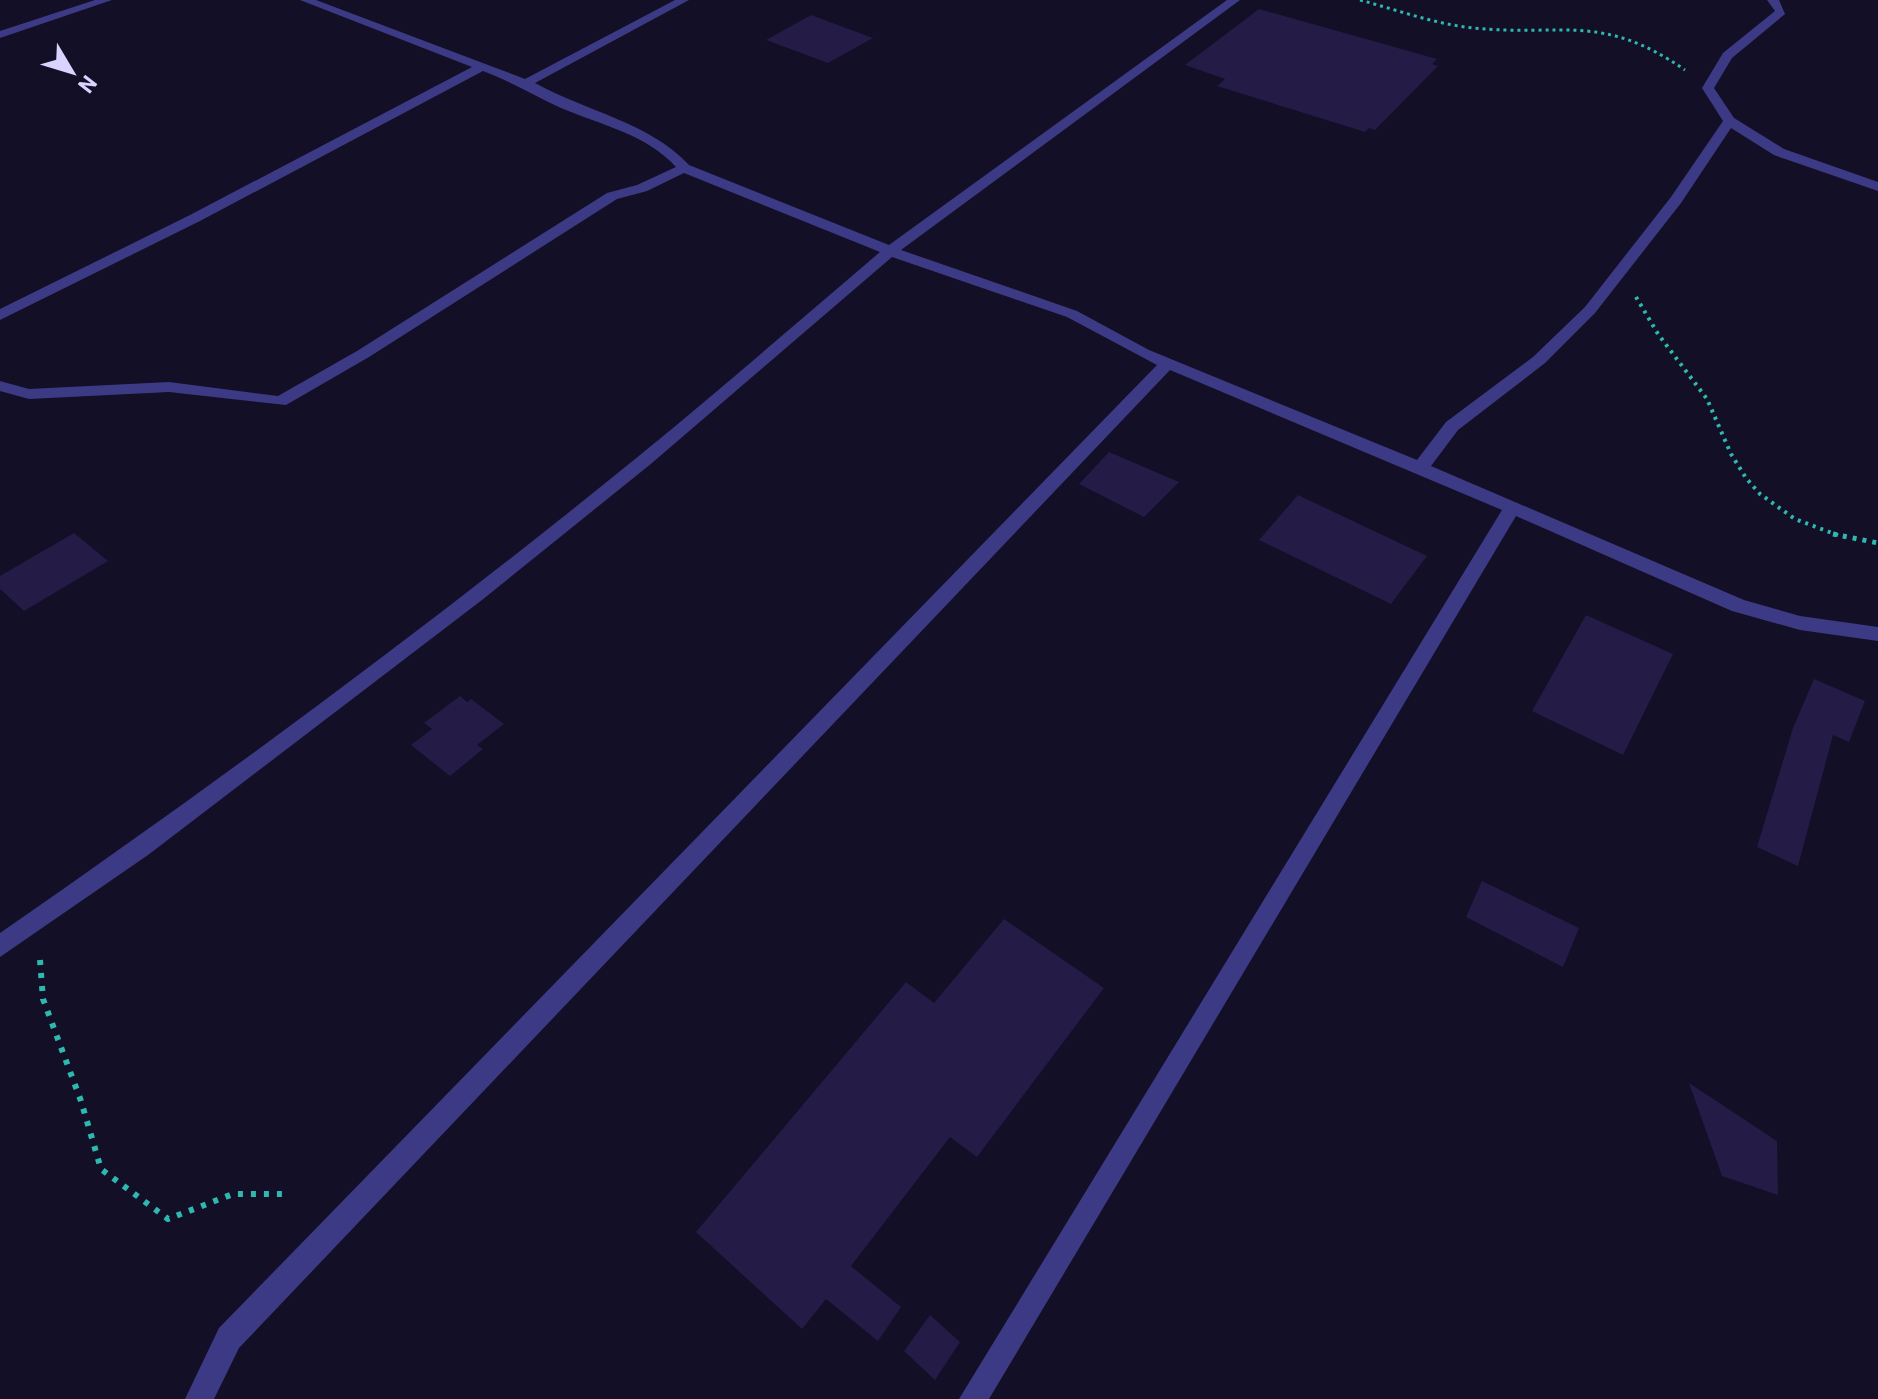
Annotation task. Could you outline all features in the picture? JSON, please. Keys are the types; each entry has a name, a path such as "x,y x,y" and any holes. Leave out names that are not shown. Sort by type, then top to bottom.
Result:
{"street":[{"path":"0,35 106,0"},
{"path":"306,0 479,68 526,83 566,105 603,117 667,149 684,168 890,251 1072,314 1168,363 1739,606 1800,623 1878,634"},
{"path":"526,83 683,0"},
{"path":"0,946 140,848 475,595 646,459 890,251 1234,0"},
{"path":"1773,0 1781,12 1727,56 1708,88 1729,121 1779,152 1878,187"},
{"path":"0,315 195,218 479,68"},
{"path":"1420,468 1452,426 1539,360 1590,310 1676,200 1729,121"},
{"path":"0,386 29,394 169,387 280,401 363,354 612,196 642,188 684,168"},
{"path":"199,1399 229,1338 1168,363"},
{"path":"973,1399 1512,508"}],"path":[{"path":"1360,0 1453,25 1487,29 1591,28 1631,37 1657,48 1708,88"},
{"path":"1617,275 1644,308 1660,337 1695,378 1715,411 1733,459 1756,492 1778,510 1826,532 1878,543"},
{"path":"37,920 43,999 81,1101 101,1169 168,1219 233,1194 288,1194"}],"building":[{"path":"1259,9 1437,59 1432,64 1438,66 1375,130 1369,128 1365,132 1217,86 1225,79 1185,65"},
{"path":"811,15 873,38 828,63 766,40"},
{"path":"1109,452 1179,482 1144,517 1079,484"},
{"path":"1298,495 1427,556 1391,604 1259,540"},
{"path":"74,533 108,561 24,611 0,589 0,576"},
{"path":"1586,615 1673,654 1623,755 1532,711"},
{"path":"1814,679 1865,701 1849,742 1833,735 1798,866 1757,847 1793,728"},
{"path":"460,696 467,702 471,699 504,724 477,745 483,749 450,776 411,745 432,729 424,723"},
{"path":"1482,881 1579,928 1563,967 1466,917"},
{"path":"1004,919 1104,988 977,1157 950,1137 851,1266 901,1307 878,1341 826,1299 802,1329 696,1232 906,982 934,1003"},
{"path":"1689,1083 1777,1141 1778,1195 1722,1176"},
{"path":"930,1315 960,1342 935,1380 904,1351"}]}
